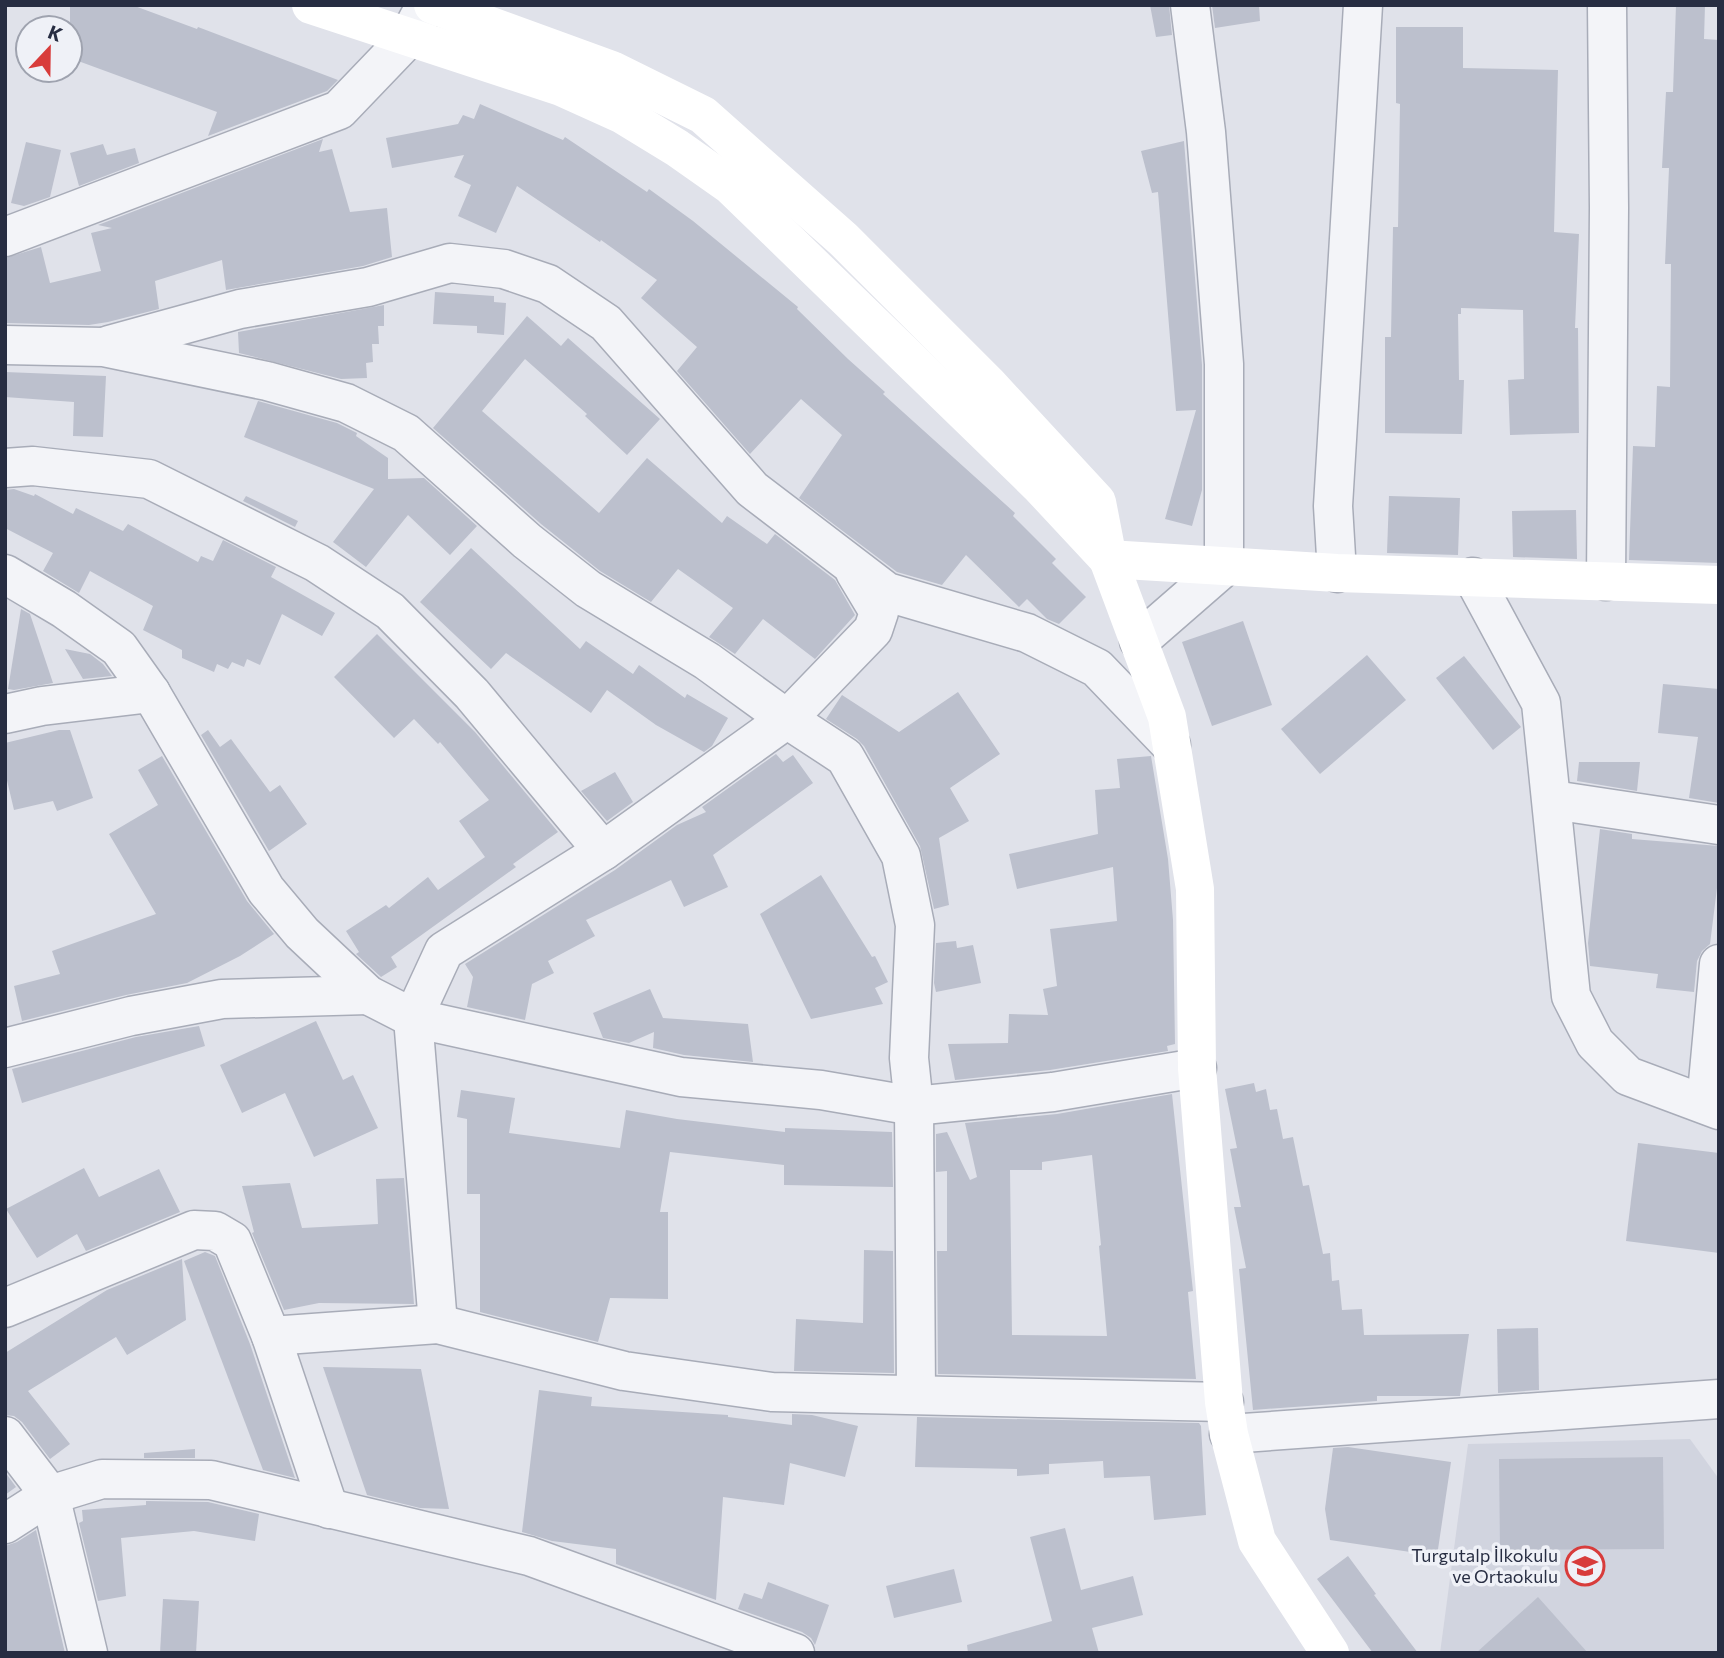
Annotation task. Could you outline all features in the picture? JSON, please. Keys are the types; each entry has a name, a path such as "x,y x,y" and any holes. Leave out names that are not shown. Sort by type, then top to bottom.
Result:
{"street":[{"path":"311,5 561,87 623,114 677,148 731,186 1039,485 1108,559 1337,573 1719,585"},
{"path":"5,237 339,110 408,38 426,5"},
{"path":"433,5 612,70 703,115 843,239 988,384 1097,502 1108,559 1167,717 1195,889 1197,1068 1226,1418 1256,1541 1330,1653"},
{"path":"1139,641 1224,567 1224,364 1206,132 1190,5"},
{"path":"1337,573 1333,506 1363,5"},
{"path":"1606,582 1609,221 1607,5"},
{"path":"103,347 240,309 368,288 450,263 504,269 548,284 606,323 752,489 887,592 1027,633 1097,668 1171,745"},
{"path":"5,345 103,347 346,402 406,433 527,541 588,589 707,661 845,757 901,856 915,925 909,1058 914,1106 916,1394"},
{"path":"5,468 33,466 149,479 317,563 390,611 472,694 603,851"},
{"path":"438,1324 413,1017 444,951 603,851 787,719 873,630 878,612 850,564"},
{"path":"5,574 119,648 151,693 266,890 302,933 368,995 413,1017 681,1077 821,1090 914,1106 1053,1092 1197,1068"},
{"path":"1474,577 1541,703 1571,996 1595,1043 1628,1076 1712,1107 1719,964"},
{"path":"5,715 42,706 151,693"},
{"path":"1553,800 1719,825"},
{"path":"5,1048 131,1016 222,999 368,995"},
{"path":"5,1308 194,1230 215,1231 232,1241 271,1336 329,1508"},
{"path":"271,1336 438,1324 625,1371 772,1392 916,1394 1226,1418 1719,1399"},
{"path":"5,1436 50,1496 88,1653"},
{"path":"5,1524 50,1496 102,1479 211,1480 529,1556 795,1653"}],"shaded area":[{"name":"Turgutalp İlkokulu ve Ortaokulu","path":"1690,1439 1719,1479 1719,1653 1440,1653 1468,1444"}],"building":[{"path":"70,5 132,5 338,80 327,91 208,136 217,112 84,63 84,14 70,14"},
{"path":"1150,5 1169,5 1172,35 1156,37"},
{"path":"1212,5 1259,5 1260,21 1215,28"},
{"path":"1676,5 1705,5 1704,39 1719,40 1719,563 1629,560 1633,446 1655,447 1657,386 1670,387 1671,264 1665,264 1669,168 1662,168 1666,92 1673,92"},
{"path":"1396,27 1463,27 1463,68 1558,70 1554,232 1579,234 1575,328 1578,328 1579,433 1510,435 1508,380 1524,379 1523,310 1461,308 1461,314 1458,314 1459,380 1464,380 1462,434 1385,433 1385,337 1391,337 1393,227 1398,227 1400,104 1396,103"},
{"path":"480,104 563,140 565,137 647,192 649,189 693,221 798,307 797,309 848,359 885,392 883,394 1015,513 1013,516 1056,559 1052,563 1086,597 1059,624 1047,619 1027,599 1019,607 966,555 942,585 897,572 799,498 842,435 801,399 750,454 677,371 697,347 641,298 657,280 517,186 496,233 458,216 471,185 454,177 464,155 392,168 386,138 458,124 463,115 474,119"},
{"path":"323,139 319,152 332,149 350,212 387,208 392,257 363,266 226,290 222,260 155,281 159,309 89,325 5,323 5,258 41,247 50,283 101,271 91,233 112,228 98,225"},
{"path":"1184,141 1202,365 1202,490 1192,526 1165,519 1196,410 1176,411 1158,192 1152,193 1141,151"},
{"path":"26,142 61,150 50,197 24,206 11,203"},
{"path":"103,144 107,155 135,148 139,163 79,186 70,153"},
{"path":"435,292 494,296 494,302 506,303 504,335 477,333 477,326 433,324"},
{"path":"384,305 384,326 378,326 379,344 372,344 373,362 366,363 367,378 341,379 239,353 238,332"},
{"path":"527,316 561,346 568,338 660,419 627,455 585,416 587,414 525,359 482,411 599,513 647,458 722,523 727,516 767,544 775,534 835,580 855,615 815,659 763,619 735,654 709,637 733,608 678,569 651,602 600,571 541,524 433,428"},
{"path":"5,372 106,376 103,437 73,436 74,402 5,397"},
{"path":"258,401 337,423 357,433 356,436 388,458 388,479 424,478 477,526 450,555 408,515 366,567 333,542 374,489 244,437"},
{"path":"14,489 34,496 35,494 73,514 76,508 123,531 128,524 198,562 201,556 213,561 223,540 276,567 271,577 335,613 322,636 282,614 260,665 247,659 244,667 232,662 228,669 217,664 214,672 182,658 182,650 143,630 153,606 90,571 79,593 43,571 53,553 5,528 5,490"},
{"path":"246,496 298,521 295,527 243,501"},
{"path":"1389,496 1460,498 1458,555 1387,553"},
{"path":"1576,510 1577,559 1513,557 1512,511"},
{"path":"471,548 580,649 586,641 633,674 639,665 685,698 687,694 728,718 712,746 704,752 656,725 607,690 591,713 506,653 491,669 420,602"},
{"path":"21,609 30,614 53,683 14,690 8,689"},
{"path":"1243,621 1272,705 1212,726 1182,642"},
{"path":"377,634 475,732 558,832 513,864 516,867 391,957 397,967 381,977 356,954 359,952 346,931 386,905 389,908 428,877 438,890 485,857 459,821 489,800 440,742 438,744 414,719 394,738 334,677"},
{"path":"65,649 90,654 103,664 112,676 83,679"},
{"path":"1367,655 1406,700 1320,774 1281,729"},
{"path":"1464,656 1521,727 1493,750 1436,678"},
{"path":"1663,684 1719,689 1719,803 1689,798 1698,737 1658,733"},
{"path":"958,692 1000,754 950,788 969,821 939,838 949,905 934,909 920,846 864,746 826,719 842,695 899,732"},
{"path":"59,730 70,730 93,798 57,811 53,801 14,810 5,772 5,743"},
{"path":"208,730 220,747 231,739 270,792 280,785 307,824 269,851 201,735"},
{"path":"776,754 783,762 793,755 813,783 713,855 728,887 684,907 671,880 586,920 595,936 548,961 554,973 532,984 525,1020 467,1007 473,977 465,964 615,870 677,825 706,812 702,807"},
{"path":"162,756 247,901 274,934 240,956 187,983 22,1021 14,986 60,974 52,951 156,914 109,834 158,805 138,770"},
{"path":"1151,756 1168,859 1173,920 1175,1044 1167,1046 1168,1051 1050,1070 955,1080 948,1044 1008,1043 1009,1014 1048,1015 1043,989 1057,986 1050,929 1117,921 1113,867 1017,889 1009,854 1098,834 1095,790 1120,788 1117,759"},
{"path":"1579,762 1640,762 1637,791 1577,781"},
{"path":"615,772 633,802 607,821 581,791"},
{"path":"1600,829 1632,834 1632,839 1719,846 1719,872 1710,944 1702,951 1697,961 1694,992 1656,988 1658,974 1590,966 1588,943"},
{"path":"821,875 872,957 875,956 888,982 875,988 883,1004 811,1019 760,914"},
{"path":"956,941 957,948 973,945 981,983 936,992 936,943"},
{"path":"650,989 663,1018 748,1024 753,1062 684,1055 653,1048 654,1032 629,1043 603,1038 593,1013"},
{"path":"316,1021 343,1080 353,1075 378,1128 314,1157 285,1093 242,1113 220,1065"},
{"path":"199,1026 205,1046 22,1103 12,1069 136,1037"},
{"path":"1254,1083 1256,1092 1266,1089 1270,1110 1277,1109 1283,1139 1293,1137 1303,1186 1309,1185 1323,1254 1330,1253 1332,1281 1339,1280 1342,1310 1362,1309 1364,1335 1469,1334 1460,1396 1377,1396 1377,1401 1253,1410 1239,1269 1246,1268 1234,1207 1241,1207 1230,1149 1237,1148 1225,1089"},
{"path":"461,1090 515,1098 509,1133 620,1148 626,1110 785,1132 785,1128 892,1132 893,1187 784,1185 784,1165 670,1152 660,1212 668,1212 668,1299 610,1298 598,1342 480,1312 480,1194 467,1194 467,1119 457,1117"},
{"path":"1172,1094 1193,1291 1188,1292 1196,1379 938,1374 937,1251 947,1251 947,1171 936,1172 936,1134 947,1132 970,1180 977,1177 965,1123 1057,1114","holes":["1092,1155 1107,1336 1012,1335 1010,1170 1042,1170 1042,1162"]},
{"path":"1638,1143 1719,1153 1719,1253 1626,1241"},
{"path":"84,1168 99,1197 159,1169 180,1212 86,1251 77,1234 37,1258 6,1209"},
{"path":"404,1178 414,1304 319,1303 284,1310 252,1233 254,1232 242,1186 290,1183 302,1228 378,1224 376,1179"},
{"path":"864,1250 893,1251 894,1373 794,1371 796,1319 863,1323"},
{"path":"205,1252 215,1256 250,1344 295,1478 263,1470 184,1261"},
{"path":"182,1259 186,1320 127,1355 116,1337 28,1391 70,1444 50,1459 22,1422 14,1416 5,1415 5,1353 107,1290"},
{"path":"1538,1328 1539,1390 1498,1393 1497,1329"},
{"path":"323,1367 421,1369 449,1509 420,1508 367,1495"},
{"path":"539,1390 592,1397 591,1406 728,1415 792,1425 792,1414 812,1415 858,1426 845,1477 790,1463 784,1505 723,1497 716,1600 616,1564 616,1549 552,1541 522,1532"},
{"path":"917,1417 1199,1423 1206,1515 1154,1520 1150,1476 1104,1478 1103,1461 1049,1464 1049,1474 1017,1476 1017,1469 915,1467"},
{"path":"1348,1447 1451,1462 1437,1556 1330,1540 1325,1509 1333,1448"},
{"path":"195,1449 195,1458 144,1458 144,1453"},
{"path":"1663,1457 1664,1549 1500,1550 1499,1459"},
{"path":"5,1472 16,1487 5,1495"},
{"path":"146,1501 208,1502 259,1514 255,1541 194,1531 121,1538 126,1596 98,1601 79,1523 83,1521 82,1510 146,1505"},
{"path":"1065,1528 1081,1590 1133,1576 1143,1615 1092,1628 1099,1653 968,1653 967,1645 1052,1621 1030,1537"},
{"path":"36,1530 65,1653 5,1653 5,1546"},
{"path":"1348,1556 1418,1653 1373,1653 1317,1579"},
{"path":"954,1569 962,1602 894,1618 886,1586"},
{"path":"768,1582 829,1605 815,1645 811,1638 802,1632 738,1609 744,1593 762,1599"},
{"path":"1538,1597 1588,1653 1476,1653"},
{"path":"163,1599 199,1601 196,1653 160,1653"}],"place":[{"name":"Turgutalp İlkokulu ve Ortaokulu","path":"1585,1566"}]}
